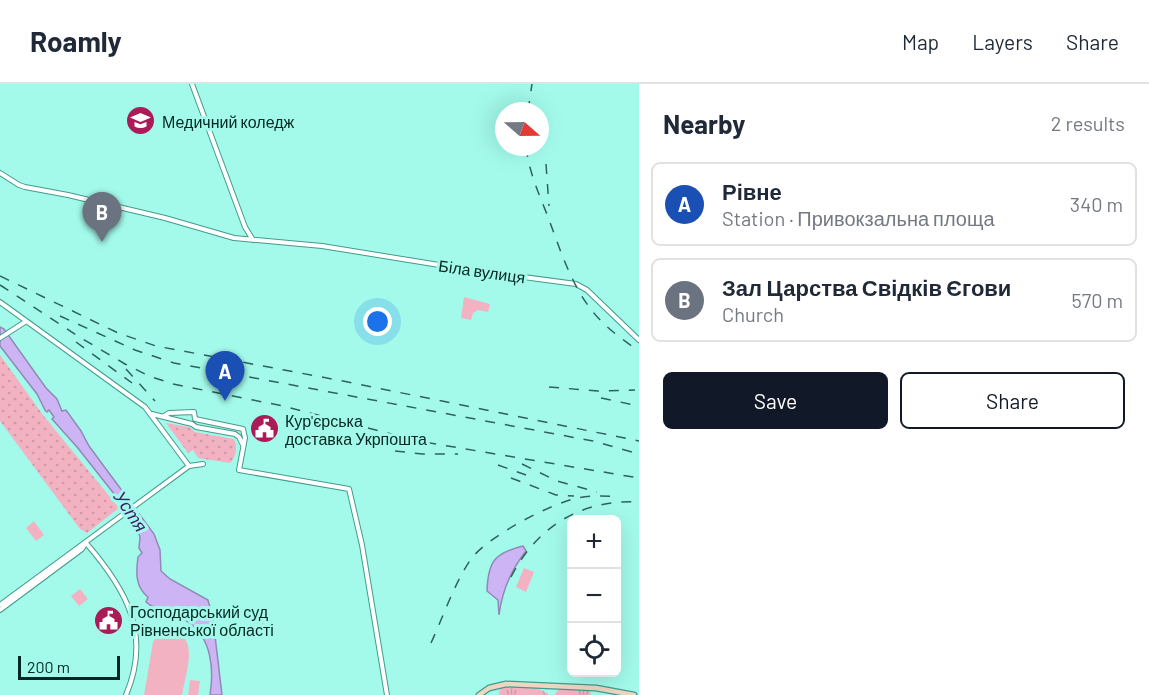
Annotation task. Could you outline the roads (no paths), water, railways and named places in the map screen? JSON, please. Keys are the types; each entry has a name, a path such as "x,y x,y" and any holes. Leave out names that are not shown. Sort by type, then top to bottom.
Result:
{"main road":[{"path":"479,695 489,688 506,684 597,688 634,695"}],"street":[{"path":"192,84 244,227 253,240"},
{"name":"Біла вулиця","path":"0,173 25,187 165,218 234,238 322,246 502,275 576,284 587,290 639,340"},
{"path":"234,238 241,235 244,227"},
{"path":"0,302 120,388 151,414 189,466"},
{"path":"0,338 25,322"},
{"path":"164,416 169,413 194,412 195,419 239,428 245,433 239,470 349,489 362,545 387,695"},
{"path":"151,414 196,427 235,434 239,436 244,447"},
{"path":"0,605 189,466 202,464"},
{"path":"0,610 81,550 86,543"},
{"path":"86,543 124,597 135,624 137,649 131,683 126,695"}],"water":[{"name":"Устя","path":"0,327 4,329 46,388 57,399 62,411 66,410 89,446 154,534 160,550 161,571 170,579 208,600 213,619 222,695 210,695 212,675 210,655 196,629 183,619 146,602 148,597 141,589 137,579 138,557 142,553 134,519 52,419 54,417 49,410 47,412 45,410 37,394 0,346"},
{"path":"523,546 526,551 508,581 499,615 498,600 487,591 491,566 494,560 505,552"}],"railway":[{"path":"529,102 532,84"},
{"path":"528,156 538,191 578,290 603,323 639,351"},
{"path":"546,164 549,206"},
{"path":"0,276 118,333 156,346 639,441"},
{"path":"0,285 125,364 149,376 173,384 283,406 418,441 639,478"},
{"path":"60,316 135,350 174,363 593,441 639,454"},
{"path":"76,342 132,383"},
{"path":"126,369 155,401"},
{"path":"549,387 598,391 635,390"},
{"path":"601,398 639,406"},
{"path":"395,451 458,454"},
{"path":"522,464 557,481 597,492"},
{"path":"498,465 526,475"},
{"path":"511,478 556,495 574,496"},
{"path":"431,643 454,589 465,568 479,550 520,522 566,501 588,496 620,497"},
{"path":"511,577 534,543 563,519 599,505 639,502"}],"place":[{"name":"Медичний коледж","path":"141,121"},
{"name":"Зал Царства Свідків Єгови","path":"102,242"},
{"name":"Рівне","path":"225,401"},
{"name":"Кур'єрська доставка Укрпошта","path":"264,429"},
{"name":"Господарський суд Рівненської області","path":"109,620"}]}
